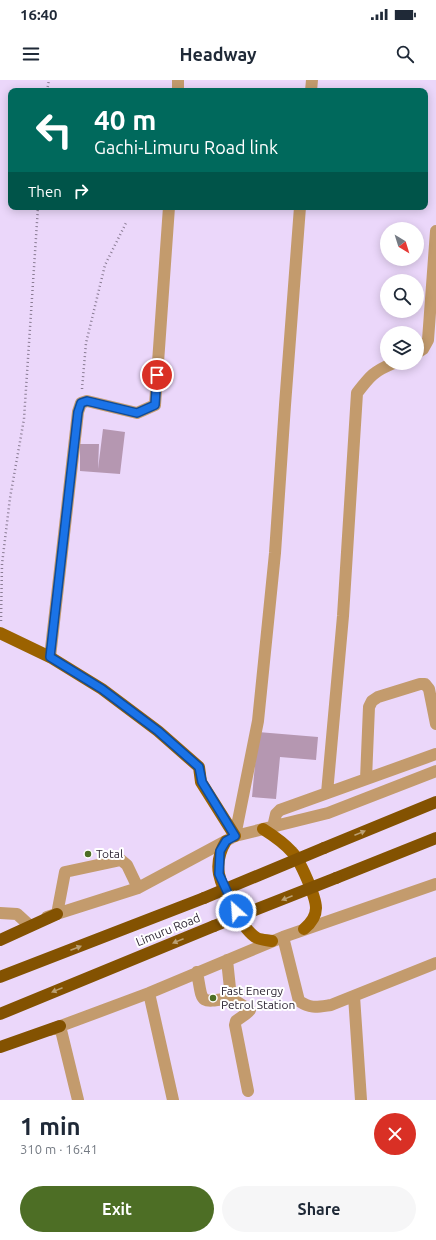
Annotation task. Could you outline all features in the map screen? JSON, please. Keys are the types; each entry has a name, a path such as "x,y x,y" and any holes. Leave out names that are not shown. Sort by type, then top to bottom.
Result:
{"highway":[{"name":"Limuru Road","path":"0,977 204,898 436,802"},
{"name":"Limuru Road","path":"0,1014 214,926 436,838"},
{"path":"0,940 57,914"},
{"path":"0,1047 60,1026"}],"main road":[{"path":"0,634 50,657 102,689 158,731 199,767 202,782 230,839 220,851 219,874 229,898 242,924 256,938 277,939"},
{"path":"268,828 294,853 314,896 316,910 312,922 304,929"}],"street":[{"path":"50,657 78,412 81,403 87,401 137,413 155,405 169,210"},
{"path":"230,839 258,721 266,650 275,553 284,405 300,210"},
{"path":"424,348 428,340 436,231"},
{"path":"327,793 343,616 357,393 367,380 380,369"},
{"path":"366,778 369,707 372,701 378,697 420,684 425,684 429,688 436,724"},
{"path":"268,828 280,810 436,754"},
{"path":"0,937 57,914 138,888 230,839 328,813 436,770"},
{"path":"57,914 65,872 121,860 127,865 138,888"},
{"path":"0,1052 60,1026 149,993 277,939 436,884"},
{"path":"0,913 17,914 29,925"},
{"path":"277,939 298,1001 307,1006 317,1008 332,1005 436,963"},
{"path":"227,960 231,998"},
{"path":"198,972 201,996 204,1000 207,1002 231,998 250,1010 246,1015 236,1021 235,1025 248,1091"},
{"path":"149,993 173,1100"},
{"path":"354,996 361,1100"},
{"path":"60,1026 78,1100"}],"path":[{"path":"0,634 2,564 10,498 24,419 38,210"},
{"path":"81,403 86,343 105,265 126,223"}],"building":[{"path":"103,429 125,432 120,474 80,471 80,444 99,444 98,469"},
{"path":"258,732 318,737 316,760 280,757 276,799 252,797"}],"place":[{"name":"Total","path":"88,854"},
{"name":"Fast Energy Petrol Station","path":"213,998"}],"route":[{"path":"157,375 155,405 137,413 87,401 81,403 78,412 50,657 102,689 158,731 199,767 202,782 235,836 226,841 220,851 219,874 236,911"}]}
